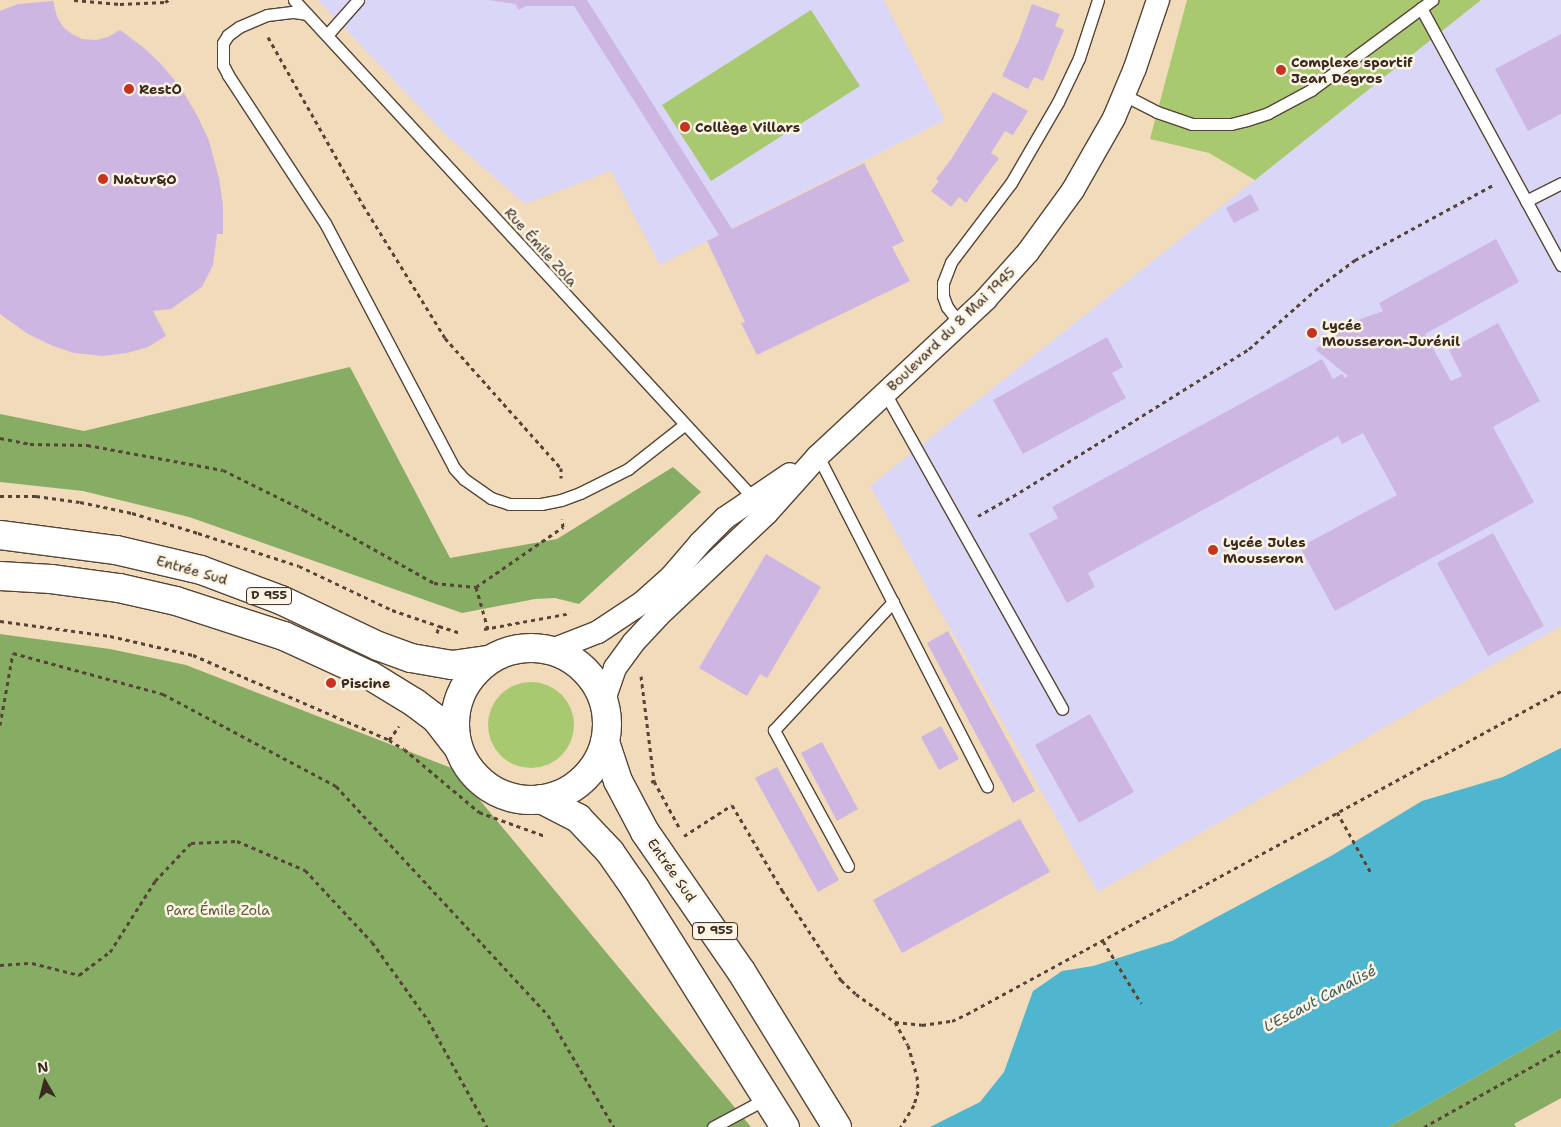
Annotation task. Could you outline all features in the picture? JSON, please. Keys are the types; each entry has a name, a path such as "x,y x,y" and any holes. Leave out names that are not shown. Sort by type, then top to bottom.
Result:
{"main road":[{"name":"Entrée Sud","path":"0,535 116,550 201,570 281,600 378,646 411,658 452,665 489,660"},
{"name":"D 955","path":"0,576 51,579 119,588 176,602 284,636 371,676 407,698 436,719 458,746"},
{"path":"519,648 552,650 571,659 588,672 604,700 608,721 606,742 597,763 582,781 563,793 541,799 518,799 495,791 476,777 462,758 455,725 457,703 466,684 489,660 519,648"},
{"name":"Entrée Sud","path":"606,742 618,781 646,832 727,950 834,1122"},
{"name":"D 955","path":"541,799 578,818 610,852 635,888 785,1127"}],"street":[{"name":"Boulevard du 8 Mai 1945","path":"604,700 616,668 633,643 687,587 760,506 818,456 960,324 1007,276 1050,223 1088,166 1124,95 1158,0"},
{"name":"Boulevard du 8 Mai 1945","path":"552,650 598,632 643,602 671,577 712,530 760,506"}],"lane":[{"name":"Rue Émile Zola","path":"294,0 760,506"},
{"path":"327,35 358,0"},
{"path":"960,324 947,307 944,296 943,283 951,262 1011,183 1058,102 1079,58 1098,0"},
{"path":"1124,95 1157,112 1192,124 1231,124 1248,120 1268,113 1311,90 1432,0"},
{"path":"1421,8 1561,265"},
{"path":"308,14 286,12 258,19 228,35 223,43 223,65 325,223 454,468 464,479 491,498 509,504 542,504 561,500 598,485 628,469 684,425"},
{"path":"1526,202 1561,183"},
{"path":"885,393 1062,709"},
{"path":"818,456 987,786"},
{"path":"848,866 774,730 893,602"},
{"path":"713,1127 766,1098"}],"path":[{"path":"74,0 120,4 165,2 169,0"},
{"path":"0,438 30,444 87,445 223,470 304,510 434,583 476,587 563,527 561,468 444,338 363,205 258,19"},
{"path":"960,526 1020,492 1250,349 1320,286 1355,260 1512,176"},
{"path":"476,587 488,629"},
{"path":"481,630 575,612"},
{"path":"0,621 110,636 193,655 389,740 404,749 478,812 549,837"},
{"path":"436,635 440,626 458,633 466,632"},
{"path":"0,725 13,653 163,694 336,786 548,1015 614,1127"},
{"path":"641,671 654,781 684,836 732,805 782,890 842,980 856,994 895,1022 908,1045 917,1076 918,1091 914,1105 901,1127"},
{"path":"895,1022 922,1025 952,1020 1006,994 1561,691"},
{"path":"648,783 654,781"},
{"path":"1337,812 1370,871"},
{"path":"0,965 32,963 79,975 110,952 155,881 191,843 237,842 305,870 372,942 428,1020 487,1127"},
{"path":"1103,941 1141,1003"},
{"path":"1424,1127 1561,1050"}],"shaded area":[{"name":"Collège Villars","path":"318,0 884,0 945,120 660,265 611,171 525,204 446,135"},
{"name":"Lycée Mousseron-Jurénil","path":"1481,0 1561,0 1561,626 1098,892 870,486"}],"green space":[{"name":"Complexe sportif Jean Degros","path":"1187,0 1481,0 1255,180 1209,153 1150,139"},
{"path":"811,10 860,86 711,181 662,105"},
{"path":"350,367 450,558 557,539 673,467 701,492 579,604 555,598 535,599 462,613 189,517 83,491 0,482 0,414 84,431"},
{"name":"Parc Émile Zola","path":"0,634 110,649 186,665 454,769 751,1127 0,1127"},
{"path":"523,682 539,682 548,685 562,694 571,708 574,725 571,742 562,756 548,765 539,768 523,768 507,761 495,749 488,733 488,717 495,701 507,689"},
{"path":"1561,1028 1561,1098 1514,1124 1516,1127 1388,1127"}],"water":[{"name":"L'Escaut Canalisé","path":"1561,748 1561,1028 1388,1127 930,1127 980,1102 1004,1072 1033,991 1062,971 1093,966 1172,941 1331,856 1422,801 1503,777"}],"building":[{"path":"489,0 587,0 732,229 864,163 904,241 892,247 910,281 757,355 741,323 745,322 707,241 719,235 574,6 526,6 519,10 515,4"},
{"name":"Natur&O","path":"53,1 57,17 63,27 72,34 82,39 96,40 108,37 120,30 143,47 161,64 181,88 198,117 209,141 219,178 223,205 223,234 217,234 213,265 202,287 171,309 153,311 166,336 148,347 127,353 103,356 74,353 53,346 28,334 0,314 0,11 18,4"},
{"path":"1032,4 1060,14 1055,26 1064,30 1043,81 1034,77 1028,89 1002,76 1019,40"},
{"path":"1561,34 1561,114 1528,131 1495,69"},
{"path":"993,92 1028,111 1013,135 1005,131 991,153 999,158 966,203 959,197 951,207 931,191 939,181 936,179 952,158"},
{"path":"1251,194 1259,210 1234,223 1226,208"},
{"path":"1496,239 1519,282 1425,334 1451,381 1462,376 1449,350 1498,323 1540,401 1493,427 1534,502 1335,611 1300,547 1397,495 1363,433 1342,444 1338,436 1088,573 1095,587 1067,603 1029,534 1058,518 1052,507 1322,359 1333,379 1342,374 1345,378 1348,376 1316,350 1317,348 1353,322 1383,311 1379,303"},
{"path":"1107,337 1123,367 1112,373 1126,398 1023,454 993,400"},
{"path":"1493,533 1544,626 1488,656 1437,563"},
{"path":"766,554 821,587 767,678 760,674 747,696 699,668"},
{"path":"948,631 1035,791 1013,803 927,643"},
{"path":"1090,714 1134,792 1079,823 1035,745"},
{"path":"941,726 959,759 939,770 921,737"},
{"path":"822,742 858,809 837,821 801,753"},
{"path":"777,767 839,880 818,892 755,778"},
{"path":"1020,819 1050,872 902,953 873,900"}],"place":[{"name":"Complexe sportif Jean Degros","path":"1281,70"},
{"name":"RestO","path":"129,89"},
{"name":"Collège Villars","path":"685,127"},
{"name":"Natur&O","path":"103,179"},
{"name":"Lycée Mousseron-Jurénil","path":"1312,333"},
{"name":"Lycée Jules Mousseron","path":"1213,550"},
{"name":"Piscine","path":"331,683"}]}
